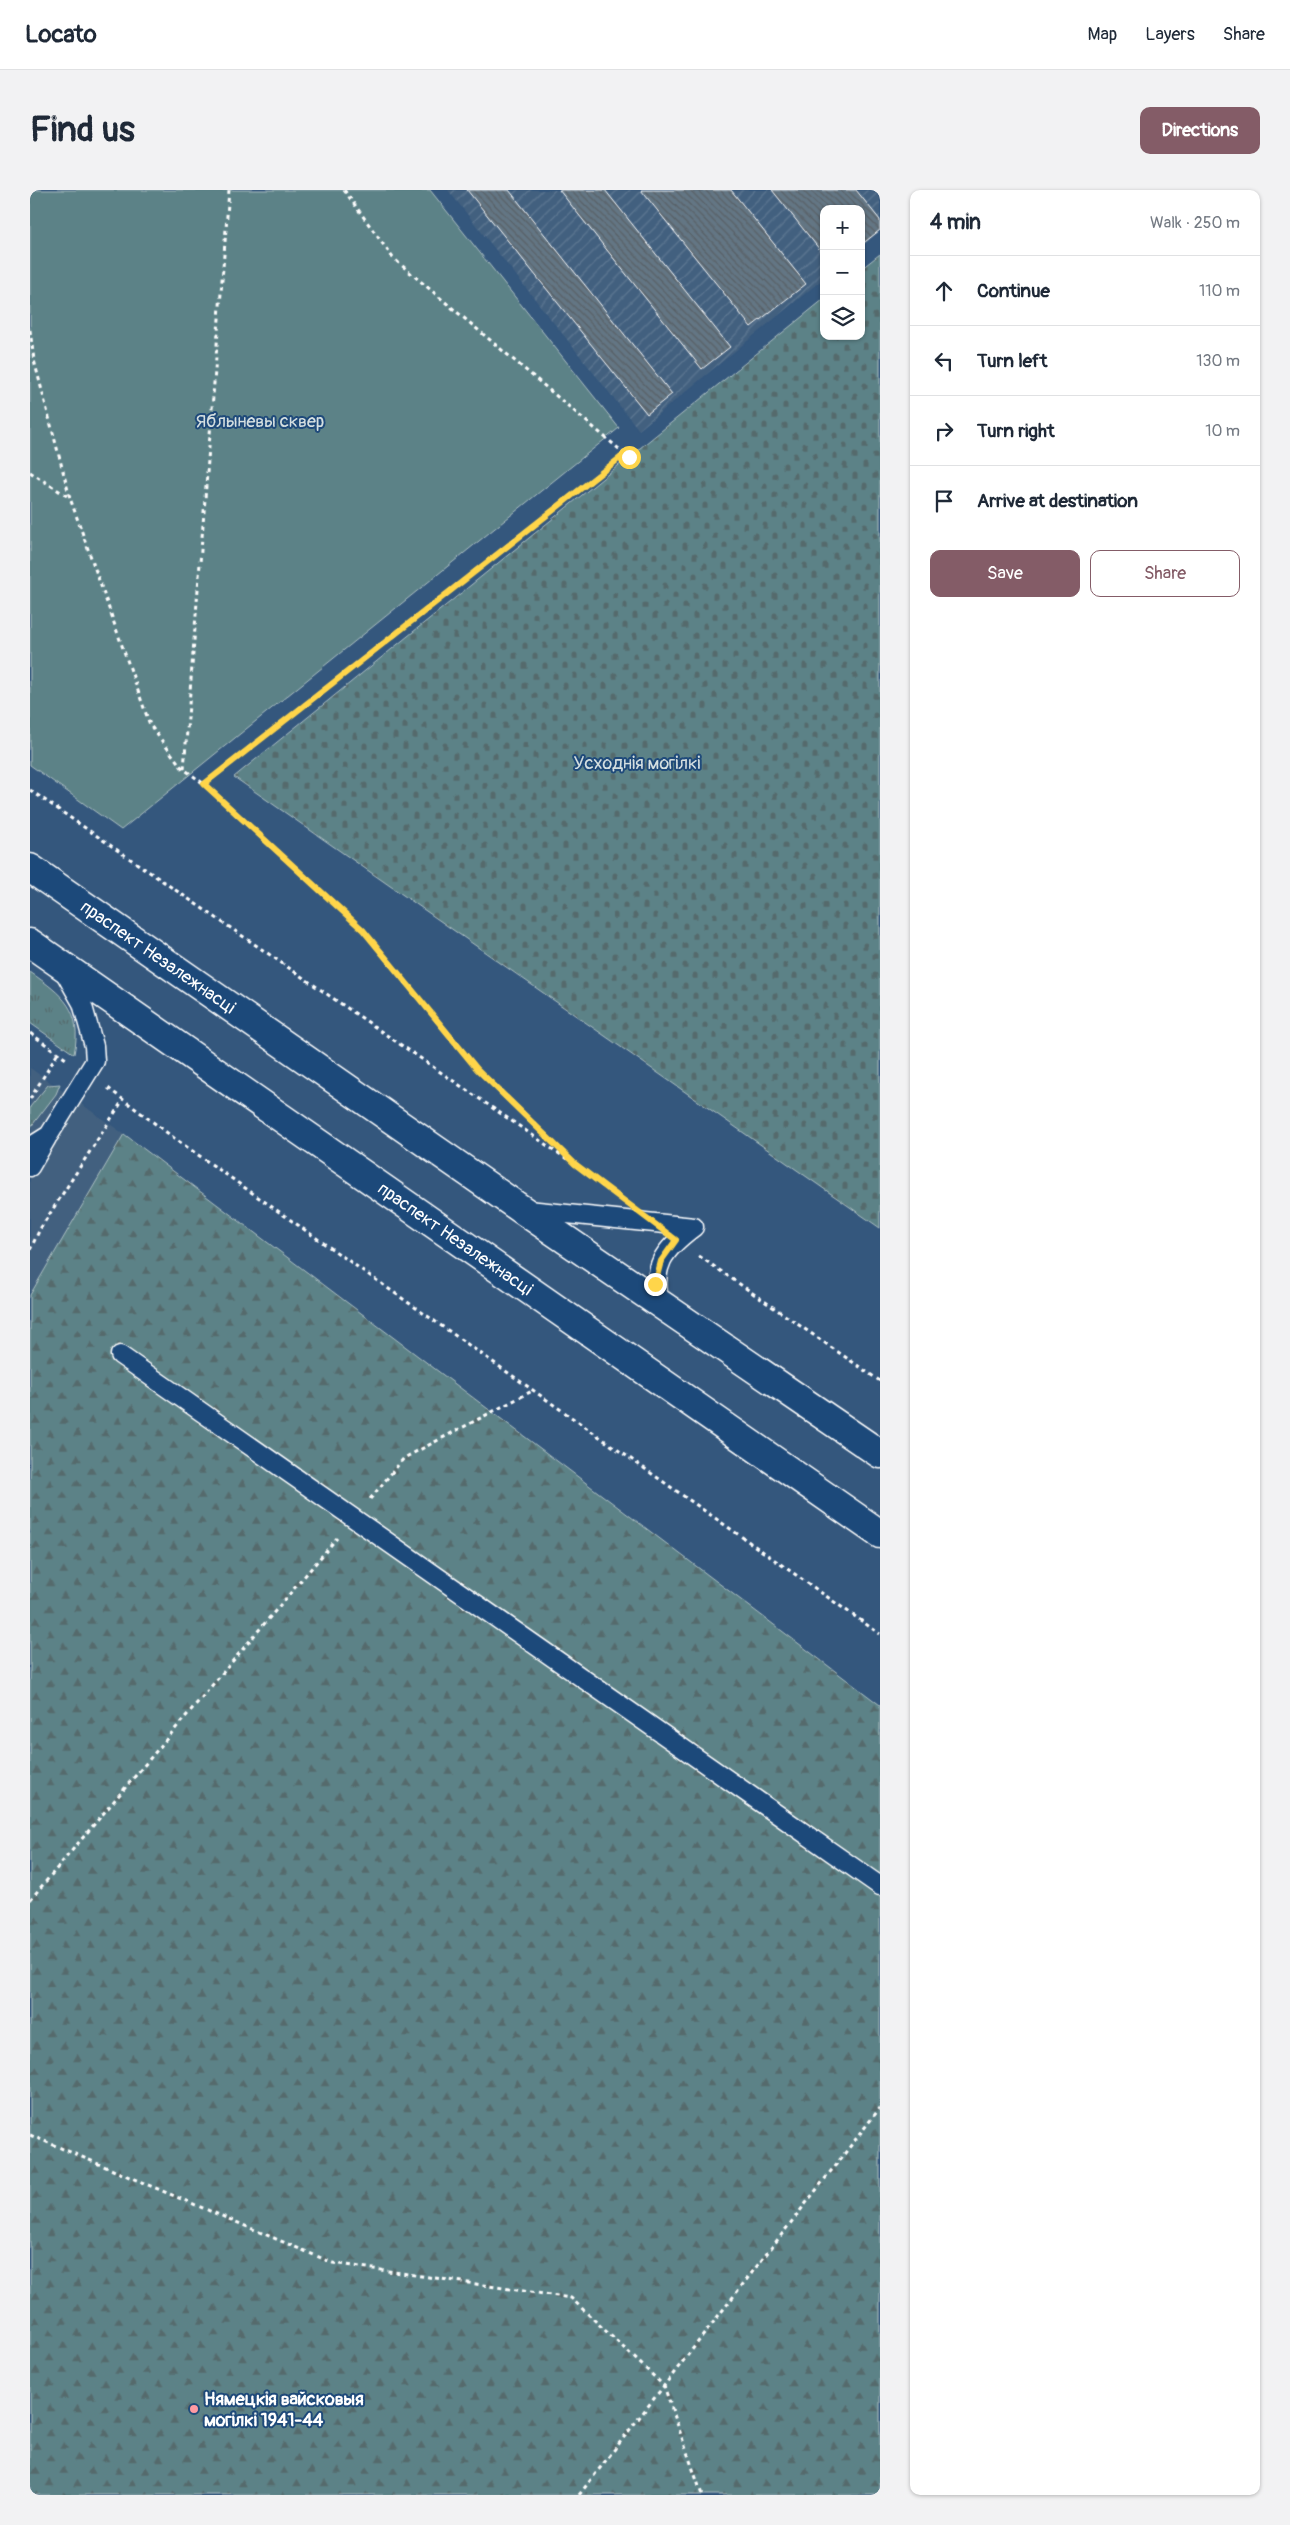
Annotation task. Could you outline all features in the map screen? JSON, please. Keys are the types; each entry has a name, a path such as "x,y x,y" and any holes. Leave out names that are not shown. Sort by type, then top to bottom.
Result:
{"main road":[{"name":"праспект Незалежнасці","path":"30,868 660,1305 880,1454"},
{"name":"праспект Незалежнасці","path":"30,943 880,1534"}],"lane":[{"path":"30,1167 95,1061 94,1046 82,1003 60,964"},
{"path":"30,1147 49,1135"},
{"path":"521,1209 694,1227 676,1240 661,1261 655,1284 660,1305"},
{"path":"120,1355 880,1886"}],"path":[{"path":"184,769 229,190"},
{"path":"344,190 393,258 638,465"},
{"path":"30,330 34,360 70,498 150,725 184,769 204,784 363,930 477,1069 575,1164"},
{"path":"204,784 625,454"},
{"path":"30,472 70,498"},
{"path":"30,790 575,1164 614,1193"},
{"path":"30,1033 880,1634"},
{"path":"30,1099 58,1053"},
{"path":"30,1250 40,1228 123,1100"},
{"path":"676,1240 880,1381"},
{"path":"30,1900 404,1458 534,1390"},
{"path":"579,2495 880,2108"},
{"path":"30,2135 333,2263 571,2298 664,2386 702,2495"}],"shaded area":[{"path":"448,190 880,190 880,231 865,244 865,205 820,205 820,281 639,430"},
{"path":"30,1068 124,1134 30,1295"}],"green space":[{"name":"Яблыневы сквер","path":"30,190 430,190 619,428 121,830 30,765"},
{"name":"Усходнія могілкі","path":"880,254 880,1228 234,777 820,302 820,340 865,340 865,266"},
{"path":"30,972 52,988 68,1005 76,1026 74,1054 30,1023"},
{"path":"60,1084 56,1094 30,1128 30,1107 48,1085"},
{"path":"124,1134 880,1705 880,2495 30,2495 30,1295"}],"building":[{"path":"467,190 509,190 672,394 647,414"},
{"path":"559,190 605,190 730,347 702,369"},
{"path":"641,190 731,190 806,284 751,327"},
{"path":"772,190 856,190 880,220 880,230 865,242 865,205 820,205 820,250"}],"place":[{"name":"Нямецкія вайсковыя могілкі 1941-44","path":"194,2409"}],"route":[{"path":"629,457 625,454 204,784 363,930 477,1069 575,1164 676,1240 661,1261 655,1284"}]}
